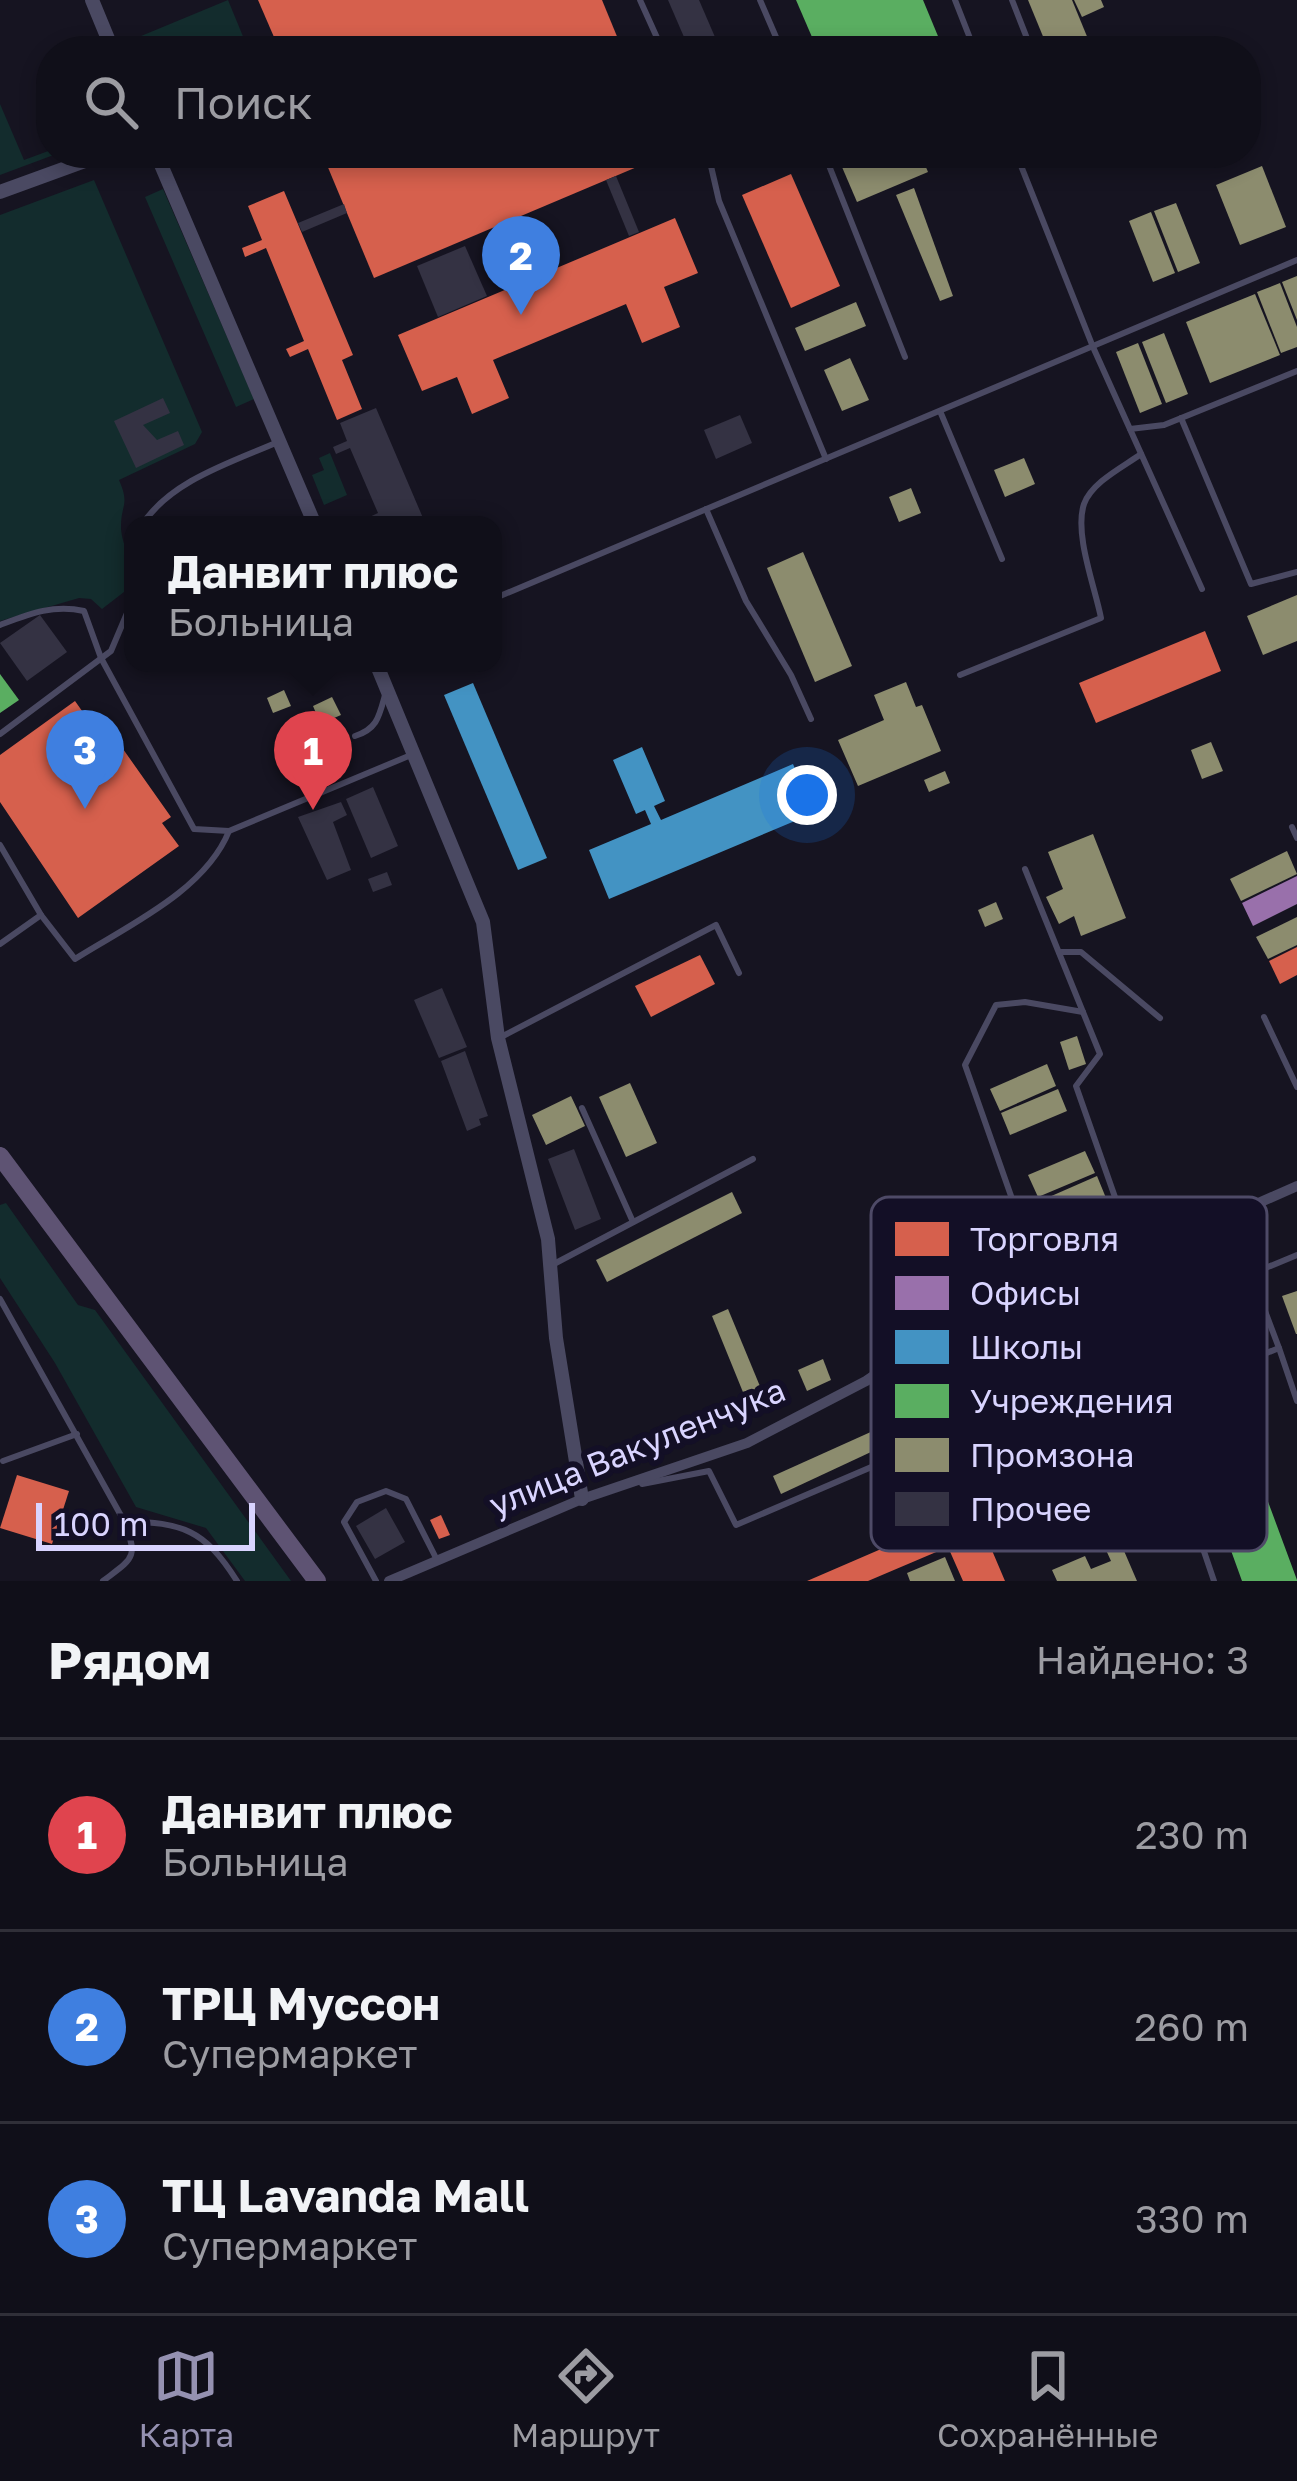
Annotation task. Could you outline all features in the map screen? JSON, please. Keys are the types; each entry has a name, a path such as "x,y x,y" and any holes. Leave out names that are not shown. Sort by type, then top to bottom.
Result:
{"main road":[{"path":"2,1162 317,1581"}],"street":[{"path":"92,0 107,36"},
{"path":"0,192 65,168"},
{"path":"162,168 311,516"},
{"path":"380,672 484,922 498,1038 541,1207 582,1499"},
{"name":"улица Вакуленчука","path":"1267,1199 1297,1186"},
{"name":"улица Вакуленчука","path":"395,1580 582,1499 747,1443 871,1378"}],"lane":[{"path":"640,0 656,36"},
{"path":"760,0 776,36"},
{"path":"955,0 969,36"},
{"path":"1012,0 1026,36"},
{"path":"711,168 719,201 826,459"},
{"path":"830,168 905,357"},
{"path":"1022,168 1093,346 1202,589"},
{"path":"502,595 1297,260"},
{"path":"1130,429 1181,418 1297,371"},
{"path":"940,411 1002,560"},
{"path":"1181,418 1251,584 1297,572"},
{"path":"150,516 165,498 278,442"},
{"path":"960,675 1101,618 1081,537 1084,502 1100,483 1141,454"},
{"path":"706,509 746,601 791,675 811,719"},
{"path":"0,625 40,610 83,611 101,658 194,829 229,831 415,753"},
{"path":"0,734 111,651 124,620"},
{"path":"355,736 370,731 378,720 387,688"},
{"path":"1292,827 1297,838"},
{"path":"0,845 41,915 75,959 192,880 222,848 229,831"},
{"path":"1025,869 1100,1054 1076,1086 1115,1197"},
{"path":"0,944 41,915"},
{"path":"498,1038 716,926 739,973"},
{"path":"1058,952 1081,952 1160,1018"},
{"path":"1011,1197 965,1065 996,1005 1025,1002 1083,1012"},
{"path":"1264,1017 1297,1087"},
{"path":"582,1108 633,1222"},
{"path":"549,1267 753,1159"},
{"path":"1267,1267 1297,1255"},
{"path":"0,1299 134,1547 131,1560 103,1581"},
{"path":"1267,1316 1297,1401"},
{"path":"1267,1353 1279,1348"},
{"path":"3,1461 77,1435"},
{"path":"627,1487 709,1471 736,1526 871,1468"},
{"path":"376,1581 344,1522 357,1502 386,1491 406,1499 437,1560"},
{"path":"124,1521 171,1523 200,1537 237,1581"},
{"path":"1204,1551 1214,1581"}],"green space":[{"path":"228,0 243,36 141,36"},
{"path":"0,104 24,160 36,156 36,162 0,175"},
{"path":"94,180 202,432 195,444 119,480 124,500 124,592 102,609 91,599 79,598 0,621 0,215"},
{"path":"163,189 254,399 236,407 145,197"},
{"path":"330,453 347,495 324,505 312,475 324,470 319,458"},
{"path":"6,1203 78,1305 95,1310 291,1581 245,1581 206,1528 136,1507 55,1363 0,1278 0,1205"}],"building: Торговля":[{"path":"258,0 602,0 617,36 274,36"},
{"path":"328,168 634,168 374,278"},
{"path":"791,174 840,286 791,308 742,195"},
{"path":"284,191 353,355 342,360 362,409 337,420 308,349 290,357 286,349 304,341 266,248 245,257 242,248 262,240 248,206"},
{"path":"675,218 698,273 664,287 680,327 642,343 626,304 493,360 509,398 472,414 457,377 422,391 398,335"},
{"path":"1205,631 1221,671 1096,723 1079,683"},
{"path":"75,701 114,756 123,749 171,817 162,823 179,846 78,918 0,802 0,755"},
{"path":"1297,947 1297,975 1280,984 1269,961"},
{"path":"700,955 715,984 651,1017 635,986"},
{"path":"17,1475 69,1491 52,1544 0,1528"},
{"path":"441,1515 450,1535 439,1539 430,1520"},
{"path":"876,1551 939,1551 868,1581 807,1581"},
{"path":"950,1551 992,1551 1005,1581 963,1581"}],"building: Офисы":[{"path":"1297,876 1297,904 1253,926 1242,903"}],"building: Школы":[{"path":"473,683 547,858 518,870 444,695"},
{"path":"642,747 665,801 654,806 661,820 793,764 814,813 609,899 589,850 651,824 645,810 636,814 613,760"}],"building: Учреждения":[{"path":"796,0 923,0 938,36 812,36"},
{"path":"0,674 19,700 0,713"},
{"path":"1267,1499 1297,1581 1242,1581 1231,1551 1267,1551"}],"building: Промзона":[{"path":"1028,0 1072,0 1087,36 1043,36"},
{"path":"1074,0 1101,0 1104,7 1082,17"},
{"path":"1261,166 1286,227 1240,245 1216,185"},
{"path":"842,168 926,168 928,172 857,202"},
{"path":"914,188 953,296 940,301 896,195"},
{"path":"1176,203 1200,263 1178,272 1154,211"},
{"path":"1151,212 1175,273 1153,282 1129,221"},
{"path":"1297,276 1297,320 1282,282"},
{"path":"1280,283 1297,327 1297,347 1281,353 1257,292"},
{"path":"1255,294 1280,355 1210,383 1186,322"},
{"path":"856,302 866,326 805,351 795,328"},
{"path":"1164,333 1188,394 1166,403 1142,342"},
{"path":"1138,343 1162,404 1140,413 1116,352"},
{"path":"850,358 869,400 842,411 824,370"},
{"path":"1024,458 1035,484 1005,497 994,470"},
{"path":"911,488 921,513 899,522 889,497"},
{"path":"803,552 852,666 815,682 767,568"},
{"path":"1297,595 1297,641 1263,655 1247,616"},
{"path":"906,682 916,707 922,705 941,751 858,786 838,740 884,720 874,695"},
{"path":"284,690 291,706 273,713 267,698"},
{"path":"332,697 341,715 329,729 326,722 321,725 313,706"},
{"path":"1211,742 1223,771 1202,779 1191,750"},
{"path":"945,771 950,783 929,792 924,780"},
{"path":"1093,834 1126,918 1081,936 1074,916 1059,924 1046,897 1063,889 1048,852"},
{"path":"1287,851 1297,874 1241,901 1230,879"},
{"path":"996,902 1003,919 985,927 978,910"},
{"path":"1297,917 1297,945 1268,959 1256,937"},
{"path":"1077,1036 1086,1064 1069,1070 1060,1042"},
{"path":"1047,1064 1056,1086 1000,1111 990,1089"},
{"path":"630,1083 657,1143 626,1157 599,1097"},
{"path":"1058,1089 1067,1111 1010,1135 1001,1113"},
{"path":"571,1096 585,1126 546,1145 532,1115"},
{"path":"1085,1151 1095,1173 1038,1197 1028,1175"},
{"path":"1097,1176 1106,1197 1049,1197"},
{"path":"732,1192 742,1213 607,1282 596,1260"},
{"path":"1297,1291 1297,1334 1296,1334 1282,1296"},
{"path":"728,1309 764,1396 747,1402 712,1316"},
{"path":"823,1359 831,1380 807,1391 798,1370"},
{"path":"871,1432 871,1452 781,1494 773,1476"},
{"path":"1106,1551 1124,1551 1137,1581 1057,1581 1052,1570 1085,1556 1091,1569 1111,1561"},
{"path":"945,1557 955,1581 910,1581 907,1573"}],"building: Прочее":[{"path":"668,0 699,0 715,36 684,36"},
{"path":"616,176 639,232 629,236 606,180"},
{"path":"344,204 347,213 302,232 298,223"},
{"path":"465,246 487,296 438,317 417,266"},
{"path":"163,398 170,413 143,425 157,440 178,431 184,445 136,468 114,421"},
{"path":"376,408 422,516 372,516 378,513 350,448 336,454 333,447 347,441 340,423"},
{"path":"740,415 752,443 716,459 704,430"},
{"path":"40,615 67,652 27,681 0,643"},
{"path":"373,787 398,846 371,858 346,799"},
{"path":"341,802 347,815 333,822 351,870 327,880 298,817"},
{"path":"387,872 392,885 373,892 368,879"},
{"path":"442,988 467,1047 439,1058 414,1000"},
{"path":"465,1051 488,1116 467,1131 441,1061"},
{"path":"574,1149 601,1219 575,1230 548,1159"},
{"path":"386,1508 405,1542 375,1559 356,1526"}],"place":[{"name":"ТРЦ Муссон","path":"521,315"},
{"name":"ТЦ Lavanda Mall","path":"85,809"},
{"name":"Данвит плюс","path":"313,810"}]}
